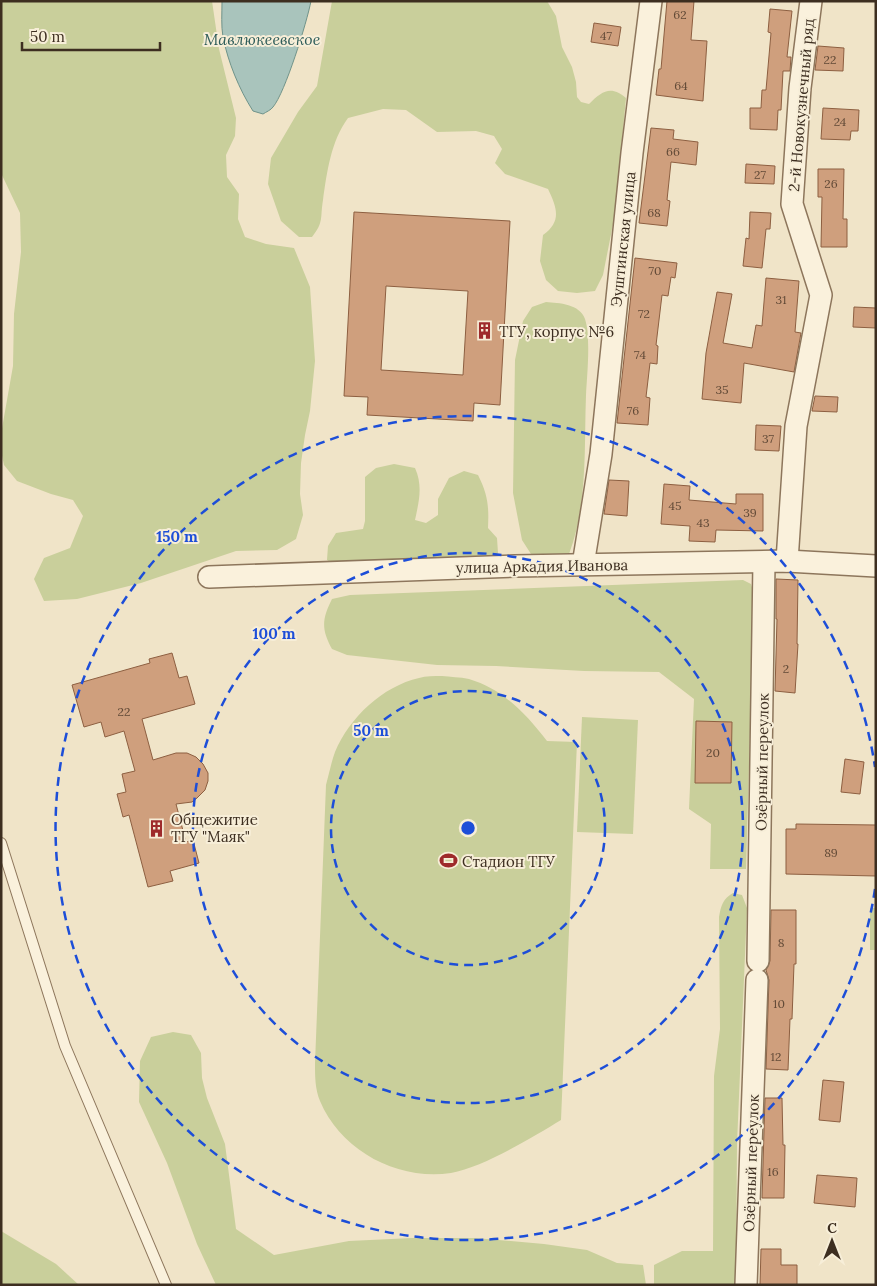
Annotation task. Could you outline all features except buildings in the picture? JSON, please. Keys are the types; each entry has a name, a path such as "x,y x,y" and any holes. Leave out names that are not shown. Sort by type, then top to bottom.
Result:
{"street":[{"name":"Эуштинская улица","path":"583,565 601,454 632,153 651,1"},
{"name":"2-й Новокузнечный ряд","path":"787,562 796,426 821,295 792,204 800,88 811,1"},
{"name":"улица Аркадия Иванова","path":"209,577 486,567 764,562 876,566"},
{"name":"Озёрный переулок","path":"746,1285 760,898 764,562"}],"lane":[{"path":"1,843 65,1046 166,1285"}],"green space":[{"path":"1,1 212,1 219,49 236,118 235,136 226,155 227,177 239,194 238,219 245,237 266,244 294,248 310,287 315,361 310,411 301,463 300,494 303,515 296,539 277,550 236,551 141,583 77,599 44,601 34,579 44,558 70,548 83,516 73,500 17,481 4,465 1,451 1,434 13,366 14,314 21,252 20,213 1,173"},
{"path":"332,1 547,1 556,16 562,47 572,67 577,97 581,102 589,104 607,91 616,92 626,98 615,214 603,275 595,291 577,293 558,291 546,280 540,261 543,235 553,225 555,219 554,202 548,189 505,174 495,163 502,149 494,136 476,131 437,132 406,110 383,109 348,118 337,137 326,179 321,220 312,237 299,237 281,221 268,184 271,158 298,112 317,86"},
{"path":"546,302 568,305 579,310 585,319 587,327 588,346 584,476 579,515 569,554 553,557 531,554 522,540 513,493 515,360 523,321 532,307"},
{"path":"394,464 415,468 420,487 415,520 426,523 438,515 438,499 449,478 464,471 478,475 487,501 488,528 497,538 498,553 490,561 337,566 327,560 328,546 336,533 363,529 365,521 365,477 376,468"},
{"path":"743,580 751,584 754,594 746,869 710,869 711,824 689,809 694,699 659,672 437,665 347,655 332,649 326,636 324,624 326,612 332,599 350,595"},
{"name":"Стадион ТГУ","path":"442,676 469,679 493,689 522,712 547,741 577,742 561,1120 508,1151 478,1165 451,1173 431,1174 411,1172 392,1167 374,1159 357,1148 342,1134 329,1119 318,1096 315,1063 326,785 335,752 349,727 380,696 406,682 424,677"},
{"path":"582,717 638,720 633,834 577,832"},
{"path":"733,893 742,895 747,908 737,1144 736,1285 654,1285 654,1265 682,1251 713,1251 714,1076 720,1029 719,917 723,903"},
{"path":"870,908 876,908 876,950 870,950"},
{"path":"173,1032 191,1035 201,1053 202,1078 207,1098 225,1144 236,1229 274,1255 349,1241 475,1238 587,1250 617,1263 643,1265 646,1285 216,1285 197,1244 167,1163 139,1102 140,1061 151,1037"},
{"path":"1,1231 56,1264 79,1285 1,1285"}],"water":[{"name":"Мавлюкеевское","path":"222,1 311,1 289,73 278,99 270,110 263,114 253,111 243,94 231,66 222,33"}],"place":[{"name":"ТГУ, корпус №6","path":"485,331"},
{"name":"Общежитие ТГУ \"Маяк\"","path":"157,828"},
{"name":"Стадион ТГУ","path":"448,861"}]}
